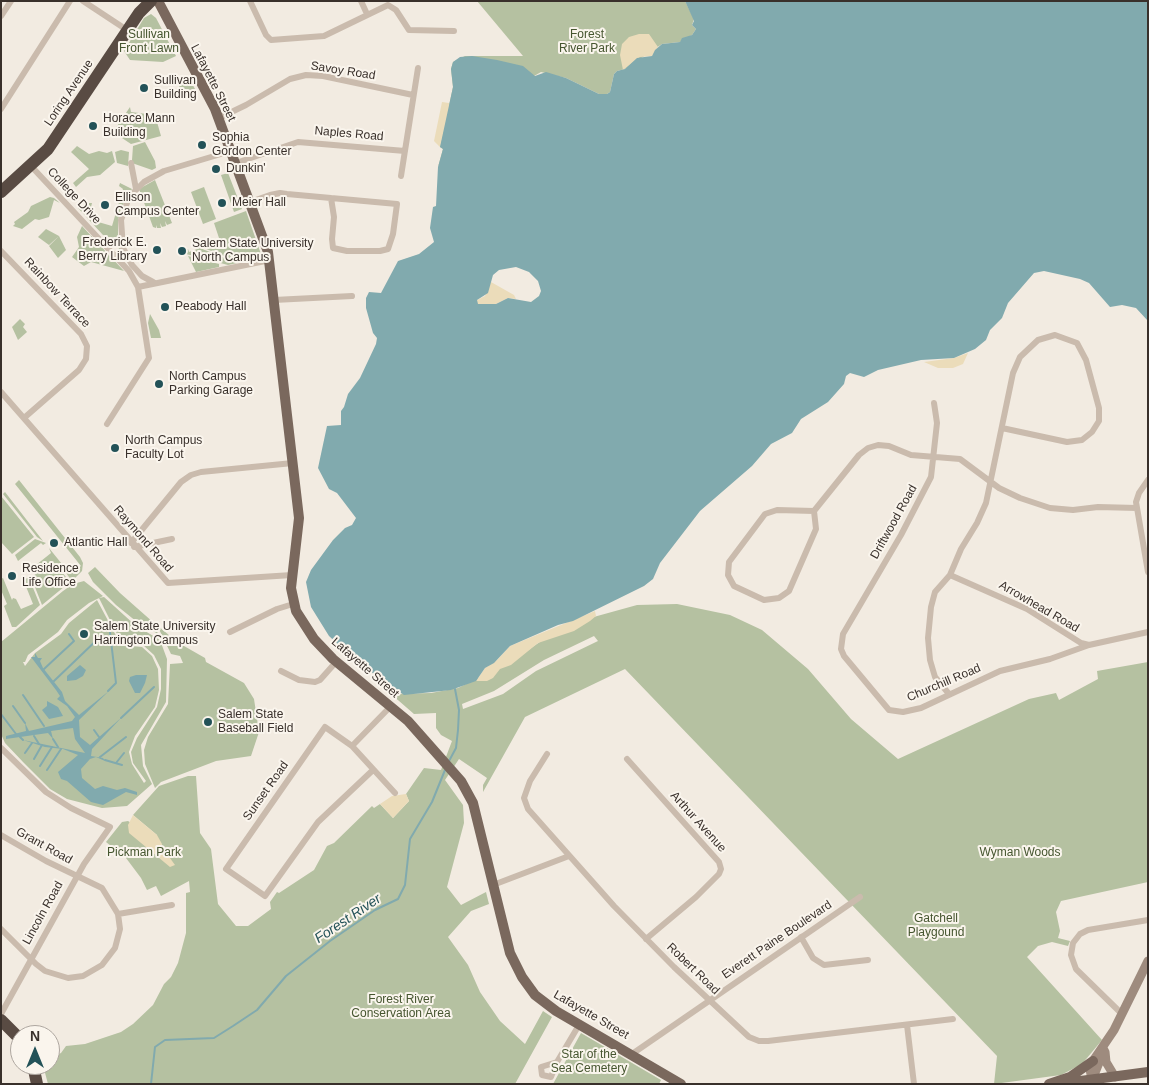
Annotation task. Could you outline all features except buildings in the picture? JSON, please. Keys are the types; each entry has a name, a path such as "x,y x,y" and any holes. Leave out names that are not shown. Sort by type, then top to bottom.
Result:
{"highway":[{"name":"Loring Avenue","path":"1,192 31,166 53,142 140,11 151,1"},
{"path":"1,1020 10,1029"}],"main road":[{"name":"Lafayette Street","path":"158,1 219,118 270,260 300,527 292,575 293,604 308,630 336,662 408,721 454,771 468,791 473,803 510,953 522,977 546,1005 681,1084"},
{"path":"1092,1080 1090,1068 1093,1061 1106,1043 1122,1014 1148,961"},
{"path":"1106,1043 1106,1062 1115,1077"},
{"path":"1092,1080 1106,1043"},
{"path":"1049,1084 1070,1077 1093,1061"},
{"path":"1059,1084 1148,1072"}],"street":[{"path":"1,16 11,1"},
{"path":"1,109 70,1"},
{"path":"83,1 127,30"},
{"path":"250,1 266,35 274,41 324,36 388,5 396,10 409,30 454,31"},
{"path":"361,1 367,14"},
{"path":"401,176 418,68"},
{"name":"Savoy Road","path":"219,118 290,79 306,75 322,76 413,95"},
{"name":"Naples Road","path":"236,163 298,142 405,151"},
{"path":"152,282 142,276 132,265 122,242 122,213 129,197 136,189 164,171 231,151"},
{"path":"131,163 136,189"},
{"name":"College Drive","path":"31,166 129,271 138,287 149,358 107,424"},
{"path":"250,202 274,193 331,198 397,204 393,234 388,249 380,251 340,251 333,248 334,216 331,198"},
{"name":"Rainbow Terrace","path":"1,251 81,334 87,346 86,359 79,370 24,418"},
{"path":"138,287 270,260"},
{"path":"274,300 352,296"},
{"path":"949,694 939,684 932,669 928,638 933,597 939,586 950,575 961,549 981,514 991,483 1002,428 1013,373 1026,350 1038,340 1050,336 1061,336 1077,343 1086,360 1099,408 1099,421 1092,432 1082,440 1067,442 1002,428"},
{"name":"Raymond Road","path":"1,392 132,545 168,583 292,575"},
{"name":"Driftwood Road","path":"841,642 848,625 924,494 931,477 937,423 934,403"},
{"path":"814,510 777,510 765,514 729,562 728,575 734,586 764,600 779,598 789,591 816,529 814,510 842,474 868,448 884,445 911,455 953,456 966,461 991,483 1020,498 1058,509 1137,508"},
{"path":"132,545 181,482 191,476 201,472 293,463"},
{"path":"1148,480 1138,496 1137,508 1148,572"},
{"path":"132,545 172,539"},
{"name":"Arrowhead Road","path":"950,575 1027,610 1074,640 1089,645 1148,632"},
{"path":"230,632 277,609 293,604"},
{"name":"Churchill Road","path":"841,642 844,656 889,710 903,712 912,711 1009,668 1050,659 1089,645"},
{"path":"281,671 299,680 315,682 320,680 336,662"},
{"path":"391,706 352,746 395,793"},
{"name":"Sunset Road","path":"352,746 325,728 226,869 265,896 318,822 373,770"},
{"name":"Lincoln Road","path":"1,748 46,792 71,808 110,827 77,876 1,1014"},
{"name":"Robert Road","path":"547,754 530,781 524,803 568,856 646,939 743,1033 759,1041 953,1019"},
{"name":"Arthur Avenue","path":"627,759 719,862 721,869 719,874 696,897 646,939"},
{"name":"Grant Road","path":"1,835 102,888 118,914"},
{"path":"493,885 568,856"},
{"name":"Everett Paine Boulevard","path":"632,1054 860,897"},
{"path":"1,929 45,971 68,978 93,972 102,965 115,948 120,929 118,914 172,905"},
{"path":"1122,1014 1076,969 1071,955 1073,943 1080,934 1088,930 1148,920"},
{"path":"801,937 813,958 824,965 868,960"},
{"path":"557,1062 579,1025"},
{"path":"907,1025 914,1084"}],"green space":[{"name":"Forest River Park","path":"477,1 685,1 694,19 692,25 696,29 692,35 680,42 662,44 625,69 617,71 614,74 610,92 607,94 599,94 566,78 541,72 460,119 438,167 443,149 440,147 453,87 451,69 453,62 465,56 523,56"},
{"name":"Sullivan Front Lawn","path":"151,14 156,18 176,56 163,62 130,60 124,51 144,18"},
{"path":"188,76 195,89 173,95 182,83"},
{"path":"130,107 131,112 155,115 161,136 131,144 113,132"},
{"path":"145,142 155,161 156,168 152,170 132,163 133,146"},
{"path":"77,146 89,154 99,151 107,153 112,151 115,162 100,175 87,177 76,187 73,183 89,169 71,152"},
{"path":"121,150 129,152 128,166 117,163 115,152"},
{"path":"228,173 242,209 234,212 221,175"},
{"path":"155,180 172,223 167,225 165,221 166,226 162,227 160,223 161,228 157,228 156,225 156,228 153,227 139,189"},
{"path":"120,183 132,189 121,208 118,221 118,235 122,253 115,243 110,240 111,238 103,235 88,219 112,226 123,189 119,186"},
{"path":"204,187 216,219 203,224 191,192"},
{"path":"50,197 60,203 54,200 49,217 39,220 35,219 22,229 13,226 14,222 28,212 31,206"},
{"path":"89,203 92,203 88,219 78,208 81,204 83,208 89,207"},
{"path":"246,211 262,257 240,262 201,247 220,241 214,223"},
{"path":"82,226 124,271 91,262 84,266 72,257 79,247 77,237"},
{"path":"46,229 59,236 49,245 38,237"},
{"path":"59,236 66,250 58,258 49,246"},
{"path":"200,248 237,263 228,265 186,254 185,250 188,249 189,252"},
{"path":"188,256 219,264 219,267 196,272"},
{"path":"150,314 159,330 161,338 151,338 148,323"},
{"path":"20,319 25,324 23,327 27,332 18,340 12,327"},
{"path":"19,480 80,557 83,563 82,571 72,581 60,565 54,563 49,563 38,571 36,565 51,553 49,548 70,574 81,566 15,484"},
{"path":"5,492 43,541 37,537 3,494"},
{"path":"1,496 34,537 12,554 1,542"},
{"path":"35,539 46,543 43,545 41,543 18,561 15,555"},
{"path":"49,566 58,567 70,582 42,605 31,577"},
{"path":"95,567 120,593 154,623 158,634 137,622 116,605 93,582 88,573"},
{"path":"3,578 12,600 13,598 16,599 21,609 33,604 23,579 29,578 40,605 16,627 12,627 4,606 7,604 1,590 1,579"},
{"path":"84,581 103,596 99,598 104,597 135,625 160,640 167,659 166,702 141,745 143,766 152,784 127,806 102,808 67,799 50,789 5,743 1,734 1,642 63,591 73,584","holes":["99,598 122,644 143,645 154,655 161,669 161,689 157,707 137,738 131,752 133,763 146,781 144,783 132,764 129,752 135,736 155,707 159,690 158,669 152,656 142,647 121,645 97,600 69,623 61,634 35,653 25,666 23,662 25,662 28,655 58,632 67,620 89,603"]},
{"path":"677,604 730,615 762,630 808,669 851,719 898,759 1029,699 1056,693 1059,700 1098,679 1097,671 1148,662 1148,882 1061,901 1056,912 1060,931 1058,938 1070,941 1068,946 1052,942 1038,946 1027,957 1102,1040 1082,1064 1061,1075 994,1084 997,1056 625,669 525,717 483,792 483,785 487,778 459,759 445,780 463,805 464,823 447,887 461,905 486,892 489,904 471,911 448,937 468,965 480,992 500,1021 525,1044 543,1011 552,1017 515,1084 48,1084 46,1075 60,1075 60,1053 66,1046 85,1044 121,1032 133,1024 153,1005 178,963 186,933 186,893 190,892 189,881 161,896 156,886 147,890 141,878 126,858 106,842 122,822 128,821 156,839 157,835 133,815 159,786 188,776 196,776 200,833 211,849 218,904 236,926 248,926 271,909 270,902 277,892 279,893 314,870 327,846 334,843 372,806 374,808 380,804 393,818 409,801 406,794 424,768 441,770 452,741 441,735 436,728 436,713 414,714 391,694 431,693 458,688 512,661 553,633 572,623 637,605","holes":["594,636 598,641 536,671 503,694 463,709 462,704 494,691 544,660"]},
{"name":"Salem State Baseball Field","path":"157,625 177,642 205,658 206,662 244,683 254,699 259,732 251,756 216,761 161,782 155,788 145,764 144,750 148,737 168,704 170,664 183,663 180,656 171,654"},
{"name":"Star of the Sea Cemetery","path":"581,1033 661,1080 659,1084 553,1084"}],"sand":[{"path":"649,34 658,47 652,56 640,57 623,70 620,55 622,44 629,37"},
{"path":"442,102 449,103 449,112 440,147 434,141"},
{"path":"491,282 514,295 516,299 508,298 496,304 477,304 477,300 485,296"},
{"path":"968,353 963,364 953,368 938,368 924,362 954,358"},
{"path":"595,611 596,616 574,631 538,643 511,665 500,669 493,678 487,681 476,681 485,668 497,660 510,646"},
{"path":"406,794 409,801 393,818 380,804 392,796"},
{"path":"133,815 157,835 162,847 175,865 170,867 129,833 128,825"}],"water":[{"path":"685,1 1148,1 1148,321 1136,308 1122,305 1110,307 1089,283 1080,279 1044,271 1034,273 1008,303 1002,318 990,330 986,340 975,349 954,358 921,360 878,370 864,377 850,373 846,376 844,384 828,402 801,419 792,433 771,444 752,466 700,511 660,563 653,579 644,586 573,621 558,625 510,646 494,663 485,668 476,681 451,690 404,695 357,662 329,636 311,607 306,582 311,570 333,540 345,528 352,525 356,518 337,493 329,489 318,468 327,426 341,425 341,411 348,394 360,378 376,344 377,338 373,333 366,308 366,298 369,292 381,293 398,261 419,254 434,242 430,228 433,207 436,206 438,167 443,149 440,147 453,87 451,69 453,62 460,57 472,56 497,60 523,66 535,76 546,72 566,78 599,94 607,94 610,92 614,74 617,71 625,69 637,58 652,56 655,50 662,44 680,42 682,38 692,35 696,29 692,25 694,21","holes":["516,267 529,272 538,281 541,291 539,296 531,302 508,298 496,304 478,304 477,300 488,293 493,275 499,270"]},
{"path":"35,653 38,658 42,658 40,661 43,668 62,692 65,701 79,715 109,691 79,720 80,737 90,745 121,718 92,749 91,756 103,758 105,761 96,757 90,759 81,769 82,778 95,789 103,786 117,790 125,788 137,792 137,795 126,792 103,805 91,802 67,781 61,779 58,772 78,755 63,749 45,747 23,740 85,753 75,739 73,728 51,731 53,739 48,733 6,739 6,736 26,731 25,723 29,731 72,721 75,717 67,706 57,699 60,696 31,657 35,657"},
{"path":"80,665 86,670 83,676 76,680 67,681 67,676"},
{"path":"147,675 140,693 135,693 129,681 130,677"},
{"path":"47,701 58,707 63,716 49,719 42,710 47,706"}],"waterway":[{"path":"108,691 116,683 109,624"},
{"path":"44,669 74,641 69,634"},
{"path":"54,681 102,635"},
{"path":"121,718 154,687"},
{"name":"Forest River","path":"449,761 456,748 458,730 459,710 455,689"},
{"path":"23,695 44,726"},
{"path":"13,706 25,723"},
{"path":"1,714 16,734"},
{"path":"94,730 99,737"},
{"path":"34,736 39,744"},
{"path":"20,737 23,740"},
{"path":"100,757 126,737"},
{"path":"53,739 58,747"},
{"path":"25,753 32,743"},
{"path":"34,759 42,745"},
{"path":"40,766 52,747"},
{"path":"47,770 61,749"},
{"path":"116,763 124,753"},
{"path":"105,760 122,765"},
{"name":"Forest River","path":"151,1084 155,1047 165,1040 214,1038 257,1010 286,976 330,941 375,910 398,899 405,885 410,839 432,802 445,770"}],"place":[{"name":"Sullivan Building","path":"144,88"},
{"name":"Horace Mann Building","path":"93,126"},
{"name":"Sophia Gordon Center","path":"202,145"},
{"name":"Dunkin'","path":"216,169"},
{"name":"Meier Hall","path":"222,203"},
{"name":"Ellison Campus Center","path":"105,205"},
{"name":"Frederick E. Berry Library","path":"157,250"},
{"name":"Salem State University North Campus","path":"182,251"},
{"name":"Peabody Hall","path":"165,307"},
{"name":"North Campus Parking Garage","path":"159,384"},
{"name":"North Campus Faculty Lot","path":"115,448"},
{"name":"Atlantic Hall","path":"54,543"},
{"name":"Residence Life Office","path":"12,576"},
{"name":"Salem State University Harrington Campus","path":"84,634"},
{"name":"Salem State Baseball Field","path":"208,722"}],"park label":[{"name":"Pickman Park","path":"144,853"},
{"name":"Wyman Woods","path":"1020,853"},
{"name":"Gatchell Playgound","path":"936,926"},
{"name":"Forest River Conservation Area","path":"401,1007"}]}
